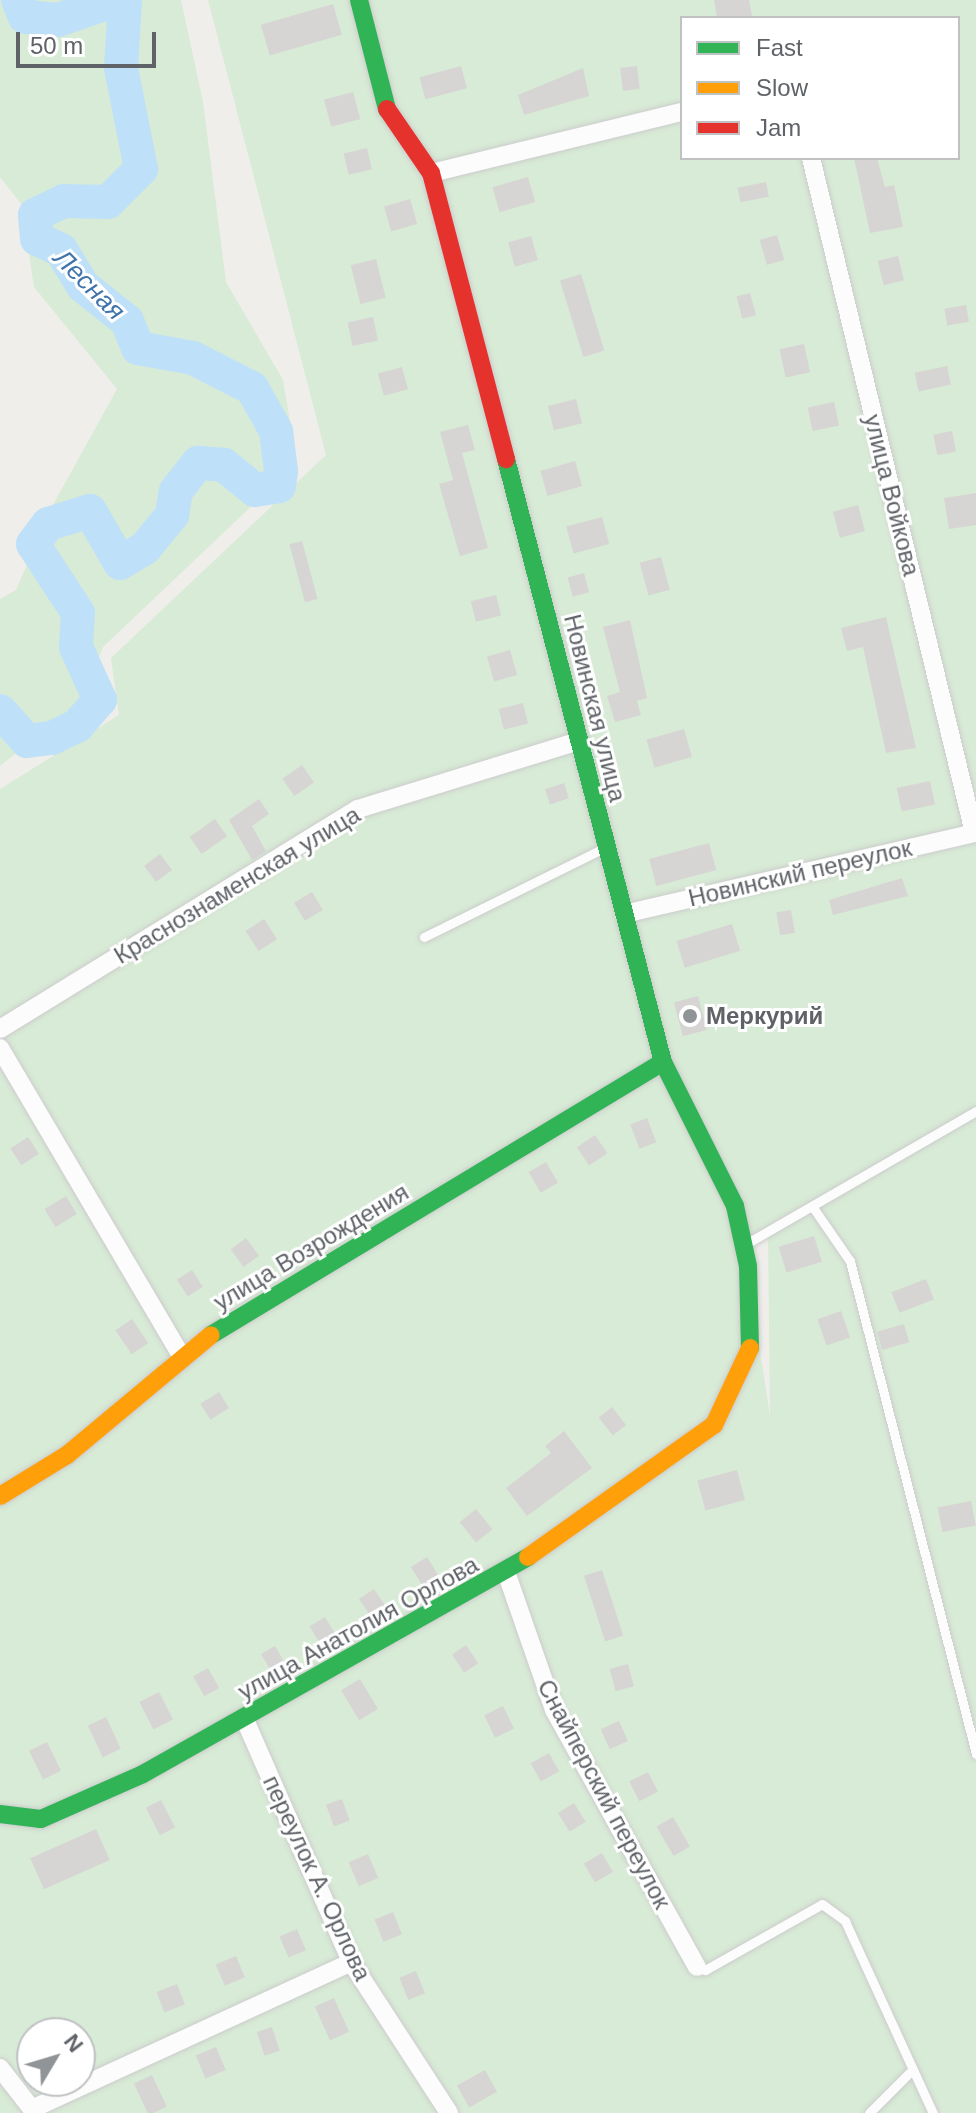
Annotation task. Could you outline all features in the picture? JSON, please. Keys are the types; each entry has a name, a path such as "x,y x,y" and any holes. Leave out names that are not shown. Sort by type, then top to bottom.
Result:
{"street":[{"name":"Новинская улица","path":"359,0 389,117 431,173 663,1062 735,1206 744,1246 750,1357 714,1425"},
{"path":"431,173 680,112"},
{"name":"улица Войкова","path":"811,160 975,833"},
{"name":"Краснознаменская улица","path":"0,1029 358,809 579,741"},
{"name":"Новинский переулок","path":"624,914 975,833"},
{"path":"0,1048 180,1354"},
{"name":"улица Возрождения","path":"0,1496 67,1455 180,1354 663,1062"},
{"name":"улица Анатолия Орлова","path":"0,1814 41,1819 245,1720 506,1572 714,1425"},
{"name":"Снайперский переулок","path":"506,1572 554,1710 697,1967"},
{"name":"переулок А. Орлова","path":"245,1720 351,1962 449,2113"},
{"path":"0,2068 33,2111 351,1962"}],"lane":[{"path":"424,937 606,847"},
{"path":"744,1246 976,1111"},
{"path":"812,1206 854,1274 976,1754"},
{"path":"697,1967 705,1970 822,1904 845,1921 909,2073 933,2113"},
{"path":"869,2113 909,2073"}],"green space":[{"path":"0,0 181,0 203,102 226,282 283,380 297,463 103,647 82,700 0,766 0,599 16,590 54,503 117,389 34,287 22,205 0,177"},
{"path":"208,0 976,0 976,2113 0,2113 0,789 119,715 111,658 326,455","holes":["768,1231 770,1416 744,1246"]}],"building":[{"path":"714,0 749,0 752,16 717,16"},
{"path":"333,4 342,35 270,55 261,25"},
{"path":"461,66 467,88 425,99 419,77"},
{"path":"637,66 640,89 623,91 620,68"},
{"path":"583,68 589,96 524,115 518,95"},
{"path":"353,92 360,119 331,127 324,100"},
{"path":"367,148 372,169 349,175 344,153"},
{"path":"854,160 878,160 885,187 894,185 903,227 870,233"},
{"path":"528,177 535,202 500,212 492,187"},
{"path":"766,182 769,197 740,202 738,188"},
{"path":"410,199 417,224 391,231 384,206"},
{"path":"777,235 784,260 767,265 760,240"},
{"path":"531,236 538,260 515,267 508,243"},
{"path":"898,256 904,280 884,285 878,261"},
{"path":"376,259 386,298 360,304 351,265"},
{"path":"581,274 604,351 583,357 560,280"},
{"path":"750,293 756,315 742,319 736,297"},
{"path":"966,305 969,322 947,326 944,309"},
{"path":"373,317 378,340 353,346 348,322"},
{"path":"804,344 810,372 786,378 780,349"},
{"path":"947,366 951,385 919,391 915,373"},
{"path":"402,367 408,389 384,396 378,373"},
{"path":"576,399 582,423 554,430 548,406"},
{"path":"834,402 839,425 813,431 808,408"},
{"path":"468,425 475,450 462,453 488,548 460,556 439,484 453,480 440,432"},
{"path":"952,431 956,452 937,455 933,435"},
{"path":"575,461 582,486 548,496 540,471"},
{"path":"976,493 976,525 949,529 944,498"},
{"path":"858,505 865,531 840,538 833,512"},
{"path":"602,517 609,544 574,554 566,527"},
{"path":"302,541 318,599 305,602 289,544"},
{"path":"661,557 670,590 649,596 640,563"},
{"path":"584,573 589,592 573,597 568,577"},
{"path":"496,595 501,615 476,622 471,601"},
{"path":"886,617 916,748 886,753 863,647 847,651 841,628"},
{"path":"630,620 647,698 637,701 641,715 615,722 607,696 620,692 603,627"},
{"path":"510,650 517,675 494,682 487,657"},
{"path":"523,703 528,723 504,729 499,709"},
{"path":"684,729 692,757 655,768 647,740"},
{"path":"302,765 314,782 294,796 282,779"},
{"path":"930,781 935,804 902,812 897,788"},
{"path":"564,783 569,798 550,804 545,789"},
{"path":"259,799 269,814 252,826 266,851 252,860 229,820"},
{"path":"215,819 227,836 202,854 190,837"},
{"path":"709,843 716,870 656,886 649,859"},
{"path":"160,854 172,870 156,882 144,866"},
{"path":"902,878 908,896 833,915 829,900"},
{"path":"312,892 323,910 305,921 294,903"},
{"path":"791,910 795,933 780,935 776,913"},
{"path":"264,919 277,939 259,951 246,931"},
{"path":"732,924 740,951 685,968 677,941"},
{"name":"Меркурий","path":"698,996 707,1030 683,1036 674,1002"},
{"path":"647,1118 656,1142 640,1149 630,1124"},
{"path":"595,1135 607,1153 589,1166 577,1147"},
{"path":"28,1137 39,1154 21,1165 10,1148"},
{"path":"546,1162 558,1183 541,1193 529,1172"},
{"path":"66,1196 77,1214 55,1227 45,1209"},
{"path":"814,1236 822,1262 787,1273 779,1247"},
{"path":"246,1238 259,1256 244,1267 231,1249"},
{"path":"192,1270 203,1287 188,1297 177,1280"},
{"path":"926,1279 934,1300 899,1313 891,1292"},
{"path":"841,1311 850,1337 826,1346 817,1319"},
{"path":"132,1319 148,1343 132,1354 115,1330"},
{"path":"904,1324 909,1342 882,1350 877,1332"},
{"path":"219,1392 229,1408 210,1420 200,1404"},
{"path":"612,1407 626,1425 613,1436 599,1417"},
{"path":"564,1431 592,1468 527,1516 506,1488 551,1453 545,1446"},
{"path":"737,1470 745,1500 705,1511 697,1481"},
{"path":"971,1501 976,1526 942,1532 938,1507"},
{"path":"476,1509 492,1529 476,1542 460,1522"},
{"path":"427,1557 439,1576 423,1586 411,1567"},
{"path":"602,1570 623,1636 605,1641 584,1576"},
{"path":"374,1589 386,1607 371,1617 359,1599"},
{"path":"325,1617 340,1642 325,1651 310,1626"},
{"path":"466,1645 478,1663 464,1673 452,1655"},
{"path":"275,1646 286,1665 272,1673 261,1654"},
{"path":"628,1664 634,1686 616,1691 610,1669"},
{"path":"208,1668 219,1688 204,1696 193,1676"},
{"path":"360,1679 378,1709 359,1720 341,1690"},
{"path":"159,1692 173,1720 153,1730 139,1702"},
{"path":"503,1706 514,1728 495,1738 484,1715"},
{"path":"106,1717 121,1749 103,1757 88,1725"},
{"path":"619,1721 628,1741 610,1749 601,1729"},
{"path":"47,1742 61,1771 43,1780 29,1751"},
{"path":"549,1753 559,1771 541,1782 531,1763"},
{"path":"648,1772 658,1792 639,1801 629,1782"},
{"path":"342,1799 350,1821 334,1826 326,1805"},
{"path":"161,1800 175,1828 160,1835 146,1808"},
{"path":"574,1803 586,1822 570,1832 558,1813"},
{"path":"673,1817 690,1846 674,1856 657,1826"},
{"path":"96,1829 110,1860 44,1889 30,1858"},
{"path":"602,1853 613,1872 595,1883 584,1864"},
{"path":"368,1854 378,1878 359,1886 349,1862"},
{"path":"393,1912 402,1934 383,1942 374,1919"},
{"path":"297,1929 306,1950 288,1958 280,1936"},
{"path":"236,1956 245,1977 225,1986 216,1965"},
{"path":"416,1971 425,1993 408,2000 399,1978"},
{"path":"177,1984 185,2005 164,2012 156,1992"},
{"path":"334,1998 349,2032 330,2040 315,2007"},
{"path":"272,2027 280,2051 265,2056 257,2032"},
{"path":"216,2047 226,2070 206,2079 196,2056"},
{"path":"485,2070 497,2092 469,2107 457,2086"},
{"path":"152,2075 167,2107 148,2113 134,2083"}],"waterway":[{"name":"Лесная","path":"18,0 25,17 58,20 116,0"},
{"name":"Лесная","path":"0,711 27,741 52,738 77,726 100,700 76,647 78,613 33,544 48,524 90,511 120,563 145,548 172,515 176,491 198,463 224,465 255,490 279,486 281,471 276,431 252,388 193,358 138,348 127,321 83,286 61,250 37,239 35,215 64,201 108,202 141,169 121,68 125,0"}],"traffic: fast":[{"path":"359,0 387,109"},
{"path":"506,459 663,1062 735,1206 748,1266 750,1348"},
{"path":"211,1335 663,1062"},
{"path":"0,1814 41,1819 143,1774 528,1557"}],"traffic: slow":[{"path":"0,1496 67,1455 211,1335"},
{"path":"528,1557 714,1425 750,1348"}],"traffic: jam":[{"path":"387,109 431,173 506,459"}],"place":[{"name":"Меркурий","path":"690,1016"}]}
